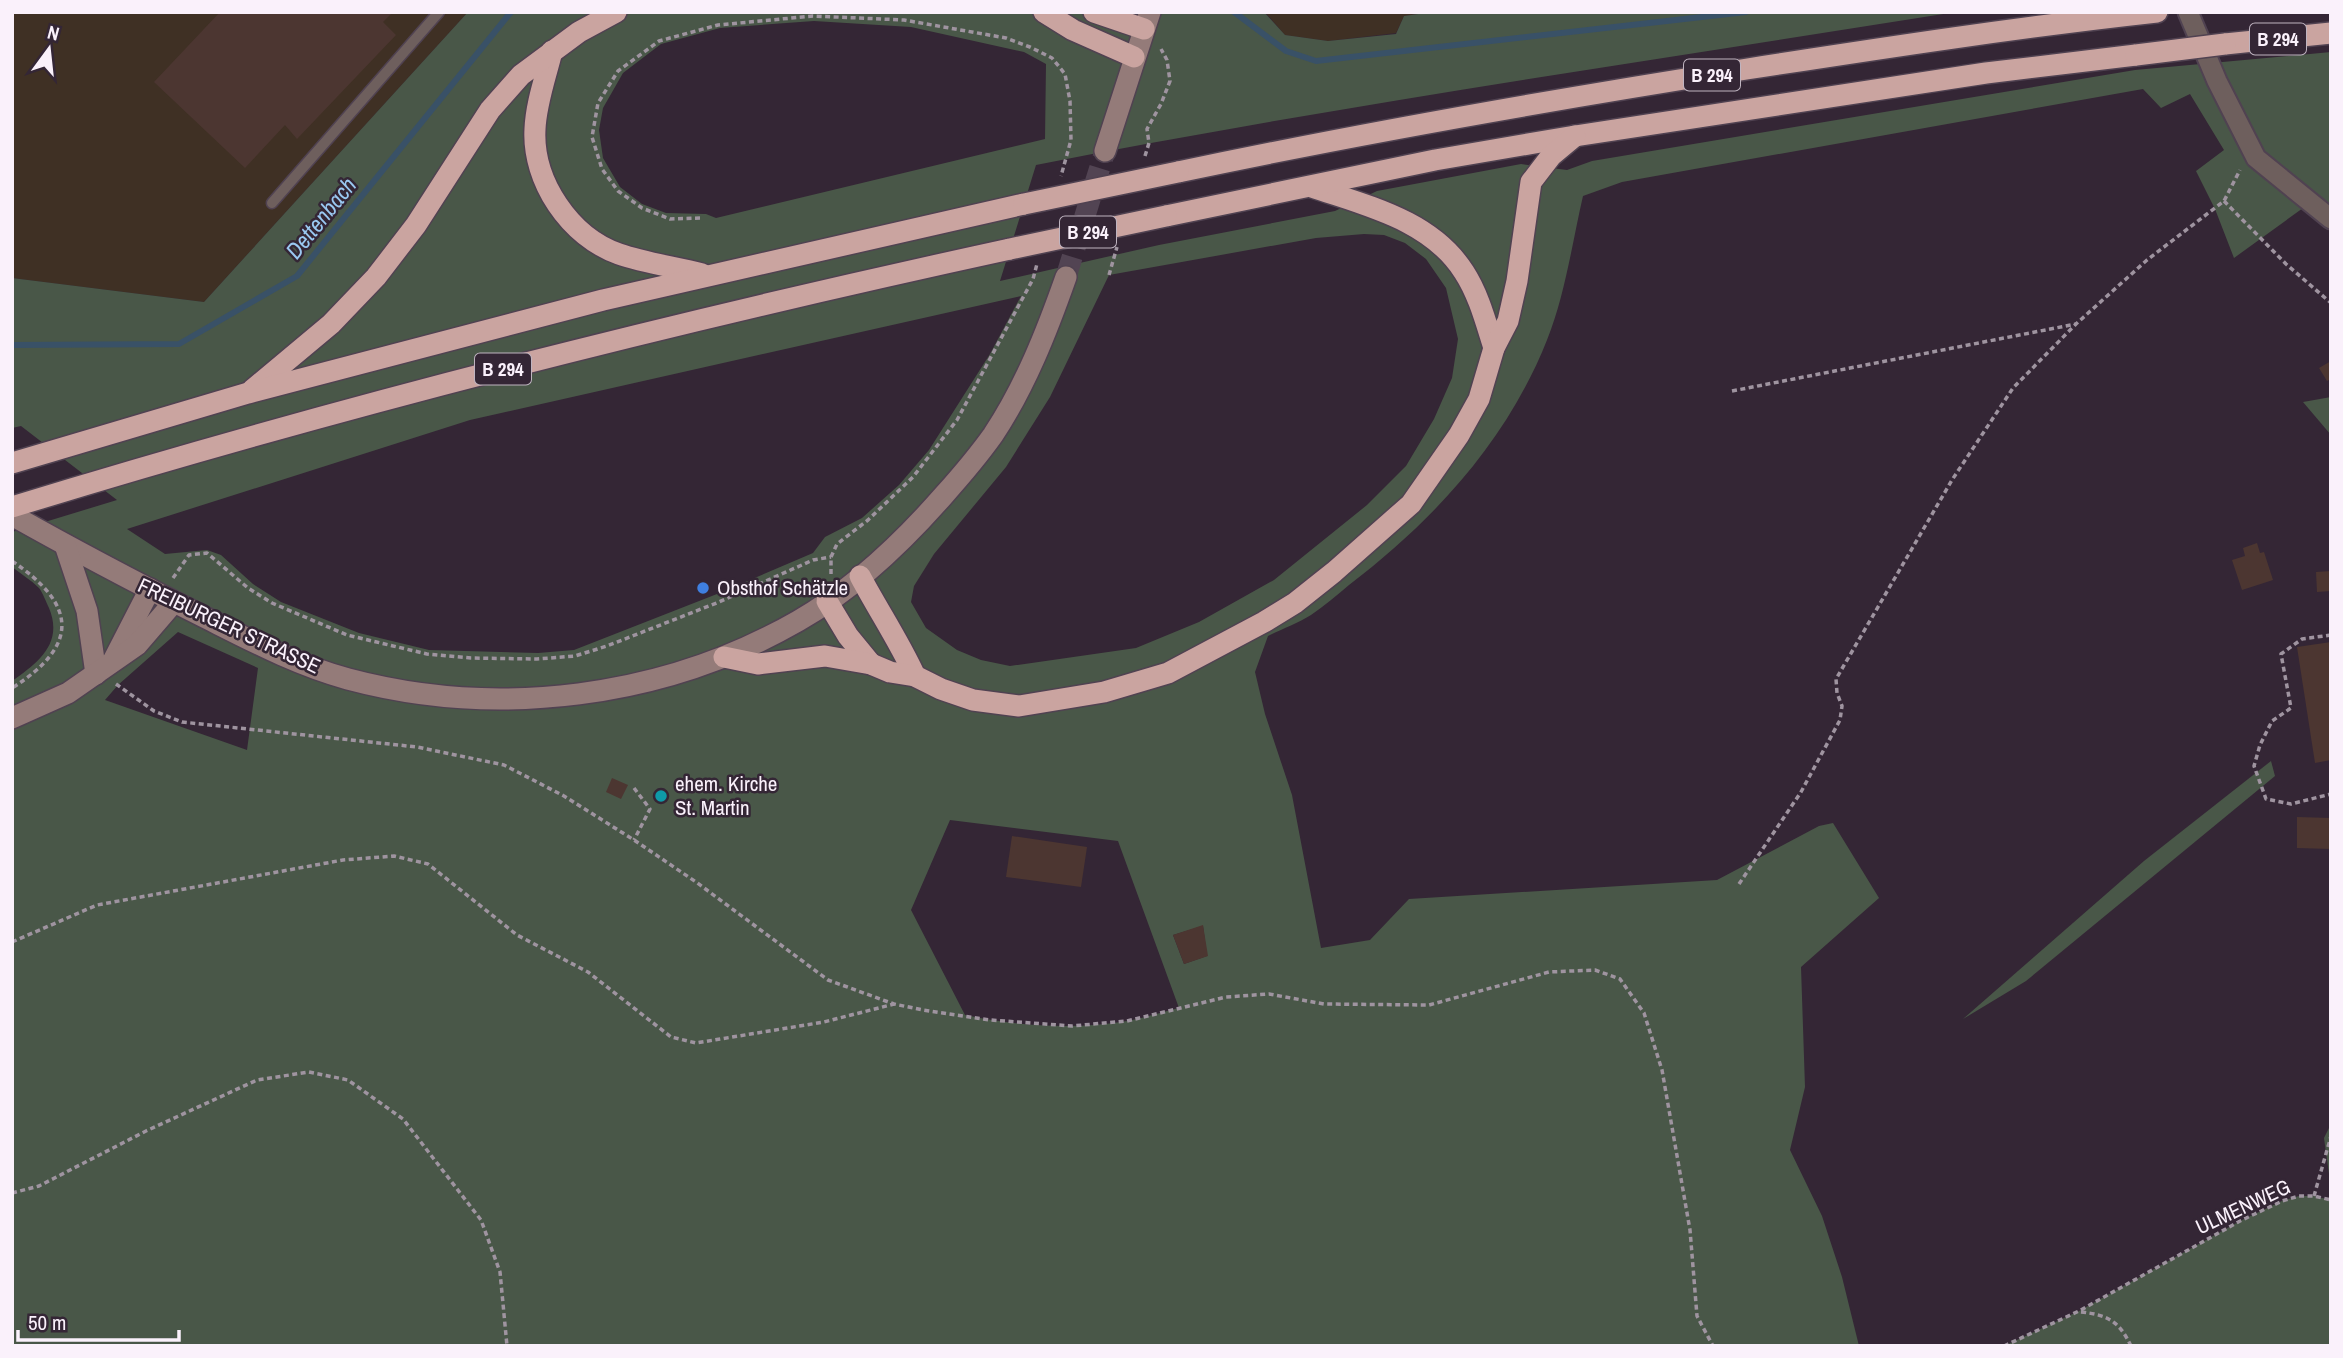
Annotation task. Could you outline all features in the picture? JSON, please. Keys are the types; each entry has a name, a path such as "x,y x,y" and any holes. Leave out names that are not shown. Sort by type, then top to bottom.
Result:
{"highway":[{"path":"248,393 331,324 376,277 416,225 490,110 522,75 579,32 616,12"},
{"path":"1044,12 1073,30 1134,57"},
{"path":"1094,12 1147,21"},
{"name":"B 294","path":"12,463 248,393 577,306 1024,204 1301,146 1637,86 1879,48 2157,12"},
{"name":"B 294","path":"12,507 257,434 684,323 1010,249 1435,160 1945,79 2331,33"},
{"path":"552,51 538,108 535,141 540,171 562,212 579,229 618,254 707,276"},
{"path":"724,657 758,664 825,656 871,664 890,672 915,676 941,689 974,700 1019,706 1104,692 1168,673 1218,648 1295,603 1411,504 1432,477 1472,411 1479,399 1494,348 1508,321 1517,281 1531,183 1551,156 1575,136"},
{"path":"1310,187 1401,218 1427,233 1445,248 1464,272 1474,292 1494,348"},
{"path":"860,576 915,676"},
{"path":"835,596 848,636 871,664"}],"main road":[{"path":"1105,150 1147,21"},
{"name":"FREIBURGER STRASSE","path":"12,515 163,596 258,644 316,669 388,688 441,695 502,699 554,698 593,693 724,657 798,621 875,566 922,520 965,472 993,434 1030,368 1066,277"},
{"path":"65,545 104,668"},
{"path":"12,718 68,693 137,645 163,596"}],"street":[{"path":"2188,12 2217,81 2256,159 2331,219"}],"lane":[{"path":"272,203 439,12"}],"path":[{"path":"701,218 670,219 642,208 618,191 602,169 592,137 598,103 618,71 659,41 718,24 813,16 904,20 1006,38 1030,47 1052,58 1065,75 1070,101 1071,140 1059,185"},
{"path":"1147,21 1167,60 1170,81 1147,129"},
{"path":"1739,884 1801,792 1840,720 1842,706 1836,679 1952,480 2013,388 2076,324 2147,260 2224,201 2240,170 2256,159"},
{"path":"2224,201 2286,264 2331,303"},
{"path":"835,596 830,572 831,557 836,544 868,520 913,477 957,420 1033,279 1041,252"},
{"path":"1732,391 2076,324"},
{"path":"163,596 189,555 208,553 248,588 272,603 347,635 427,654 537,659 575,656 607,646 719,602 813,560 831,557"},
{"path":"12,561 37,578 52,596 64,627 57,648 37,672 12,688"},
{"path":"2331,635 2302,639 2281,654 2291,708 2272,721 2260,745 2254,766 2266,799 2291,804 2331,794"},
{"path":"104,668 118,685 154,711 182,722 417,747 503,765 564,796 634,840 696,882 828,980 894,1004 990,1020 1072,1026 1127,1021 1226,997 1269,994 1324,1004 1429,1005 1549,972 1595,970 1620,979 1644,1013 1662,1070 1690,1230 1697,1316 1713,1346"},
{"path":"634,788 650,809 634,840"},
{"path":"12,942 97,905 343,860 394,856 428,864 517,935 588,972 671,1037 696,1043 824,1022 894,1004"},
{"path":"12,1193 39,1186 146,1131 257,1080 309,1072 348,1080 403,1119 481,1220 500,1272 506,1346"},
{"path":"2314,1196 2331,1136"},
{"name":"ULMENWEG","path":"2004,1346 2079,1311 2240,1221 2282,1201 2299,1196 2331,1200"},
{"path":"2079,1311 2101,1314 2123,1328 2131,1346"}],"shaded area":[{"path":"12,12 468,12 204,302 12,278"},
{"path":"1265,12 1432,12 1404,16 1396,33 1328,41 1285,35"}],"green space":[{"path":"468,12 1264,12 1285,35 1328,41 1396,34 1404,16 1432,12 1956,12 1380,103 1036,165 1000,281 1159,245 1335,211 1377,191 1521,164 1567,170 1592,161 2135,70 2331,52 2331,219 2310,203 2234,258 2215,209 2196,171 2224,150 2190,94 2161,108 2143,89 1622,182 1583,196 1563,287 1547,340 1511,412 1489,445 1438,506 1380,560 1311,615 1268,636 1255,672 1265,714 1292,795 1321,948 1370,940 1409,899 1717,880 1819,826 1833,823 1879,898 1801,967 1805,1087 1790,1150 1822,1216 1842,1277 1859,1346 12,1346 12,681 46,651 53,632 53,621 40,590 12,567 12,532 117,500 21,426 12,428 12,278 204,302","holes":["814,21 911,27 1024,52 1046,64 1045,139 716,218 706,214 666,213 642,204 620,187 603,158 599,130 603,108 623,73 661,44 720,28","1384,235 1405,243 1426,259 1446,288 1458,339 1452,378 1434,419 1406,466 1367,505 1274,580 1199,622 1136,648 1010,666 981,660 957,650 926,628 911,602 914,586 934,554 1006,467 1050,397 1109,275 1316,238","1021,296 990,354 929,450 899,485 862,518 825,537 813,553 574,650 538,653 429,650 359,633 281,602 253,584 221,555 207,550 165,554 127,529 470,420","178,632 258,668 247,750 105,700 118,685","950,820 1118,841 1179,1008 1127,1021 1066,1026 1005,1022 965,1015 911,910","1203,926 1207,956 1184,964 1173,935"]},
{"path":"2331,397 2331,435 2303,402"},
{"path":"2271,761 2275,776 2026,981 1963,1019 2144,861"},
{"path":"2331,1124 2331,1188 2324,1138"},
{"path":"2299,1196 2331,1200 2331,1346 2004,1346 2079,1311 2240,1221"}],"building":[{"path":"220,12 393,12 383,22 396,35 297,139 285,125 245,168 154,82"},
{"path":"2331,361 2331,379 2327,381 2319,368"},
{"path":"2257,543 2260,553 2264,552 2273,580 2242,590 2232,560 2245,556 2243,548"},
{"path":"2331,571 2331,591 2317,592 2316,572"},
{"path":"2331,642 2331,760 2315,763 2297,647"},
{"path":"612,778 628,785 621,799 606,792"},
{"path":"2297,817 2331,818 2331,849 2297,848"},
{"path":"1012,836 1087,847 1081,887 1006,877"},
{"path":"1203,925 1208,956 1184,964 1173,935"}],"waterway":[{"name":"Dettenbach","path":"12,345 179,344 297,276 511,12"},
{"path":"1234,12 1286,51 1316,61 1746,12"}],"tunnel":[{"path":"1066,277 1105,151"}],"place":[{"name":"Obsthof Schätzle","path":"703,588"},
{"name":"ehem. Kirche St. Martin","path":"661,796"}]}
